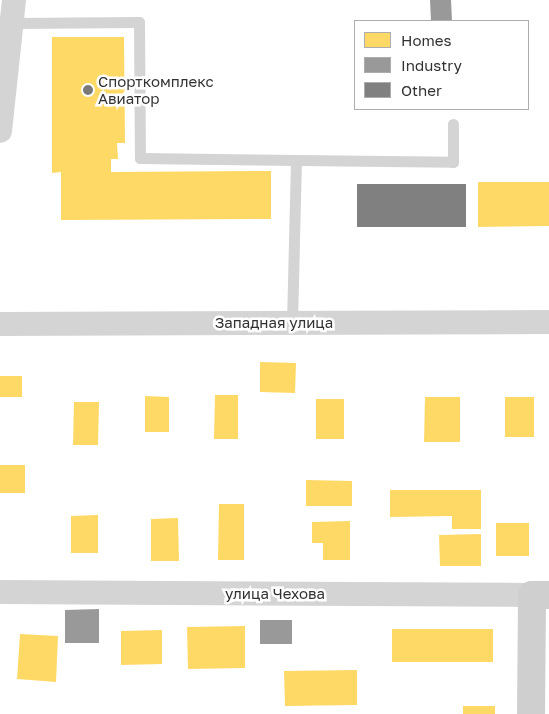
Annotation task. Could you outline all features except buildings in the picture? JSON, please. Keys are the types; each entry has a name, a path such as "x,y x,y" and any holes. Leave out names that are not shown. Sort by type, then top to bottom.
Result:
{"street":[{"path":"0,131 13,11"},
{"name":"Западная улица","path":"0,324 549,322"},
{"name":"улица Чехова","path":"0,592 540,595"},
{"path":"532,714 540,595"}],"lane":[{"path":"13,11 139,22 140,158 453,162 453,124"},
{"path":"292,323 296,160"}],"place":[{"name":"Спорткомплекс Авиатор","path":"88,90"}]}
